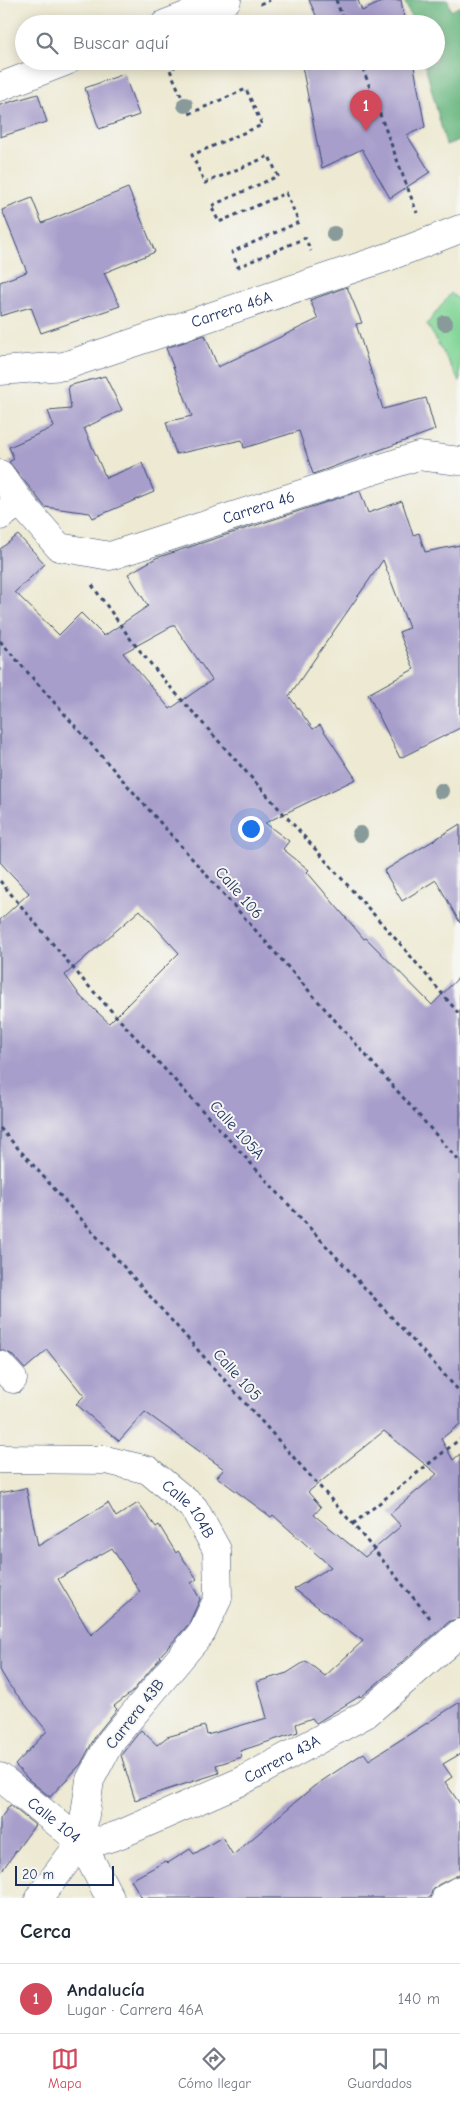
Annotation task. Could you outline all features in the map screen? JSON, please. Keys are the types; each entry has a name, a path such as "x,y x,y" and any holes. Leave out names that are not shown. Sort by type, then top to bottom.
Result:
{"street":[{"path":"188,15 227,0"},
{"path":"0,87 43,70"},
{"name":"Carrera 46A","path":"0,371 64,366 323,279 460,229"},
{"name":"Carrera 46","path":"10,509 59,547 110,556 418,456 460,461"},
{"path":"0,474 10,509"},
{"name":"Calle 104B","path":"0,1459 106,1460 148,1470 194,1508 217,1550 218,1598"},
{"name":"Carrera 43B","path":"80,1842 90,1780 110,1742 202,1632 218,1598"},
{"name":"Carrera 43A","path":"80,1842 103,1840 121,1834 242,1781 267,1768 366,1714 455,1638"},
{"name":"Calle 104","path":"0,1777 80,1842 110,1898"},
{"path":"39,1898 80,1842"},
{"path":"446,1898 460,1890"}],"path":[{"path":"260,4 270,0"},
{"path":"336,0 342,15"},
{"path":"170,70 190,114 246,89 262,125 192,155 205,184 269,156 278,176 211,206 219,222 286,193 299,222 232,252 238,267 305,238 323,279"},
{"path":"363,70 408,186"},
{"path":"89,582 132,642 164,680 402,946 460,1015"},
{"name":"Calle 106","path":"0,641 460,1162"},
{"name":"Calle 105A","path":"0,881 84,981 460,1392"},
{"name":"Calle 105","path":"0,1128 455,1638"},
{"path":"353,1524 460,1439"}],"green space":[{"path":"404,0 448,0 451,11 460,6 460,140 446,145 426,70 445,70 445,15 410,15"},
{"path":"451,293 460,301 460,382 427,324"}],"building":[{"path":"309,0 358,0 362,11 386,0 401,0 404,15 316,15"},
{"path":"303,70 415,70 425,127 407,135 430,172 390,198 362,149 322,168"},
{"path":"124,74 139,115 99,129 85,88"},
{"path":"38,94 47,122 0,137 0,105"},
{"path":"128,188 155,252 104,273 120,306 41,333 31,307 0,316 0,282 27,272 2,210 32,198 42,223"},
{"path":"347,287 362,323 356,324 383,409 426,398 435,430 313,474 299,431 244,448 242,440 176,454 166,422 192,416 166,348 205,335 218,367 318,319 310,300"},
{"path":"105,376 122,410 84,428 106,478 142,463 154,492 93,518 90,513 45,507 9,462 14,459 9,447 54,427 48,411 71,409 68,386"},
{"path":"360,491 368,513 402,501 413,535 419,533 425,552 460,545 460,728 400,758 368,694 414,669 399,632 409,628 383,560 289,696 313,729 320,725 356,779 265,823 289,841 283,849 309,870 307,872 364,939 366,938 432,1005 460,976 460,1424 441,1439 453,1460 460,1454 460,1618 450,1621 361,1697 318,1722 316,1723 312,1718 296,1724 298,1732 240,1751 242,1757 216,1765 219,1773 135,1800 121,1755 141,1730 157,1745 167,1737 205,1726 207,1735 267,1718 257,1682 287,1673 306,1661 325,1676 363,1641 294,1589 331,1567 273,1515 271,1517 217,1477 224,1469 145,1412 119,1441 76,1404 84,1396 47,1350 25,1369 11,1354 0,1350 0,920 29,893 0,862 0,549 18,535 45,564 15,592 59,635 81,613 104,636 148,606 128,574 156,558","holes":["174,625 212,680 170,709 123,653","140,910 179,953 109,1023 81,997 65,975","384,1431 437,1474 390,1514 401,1526 365,1557 314,1515 321,1507 308,1492"]},
{"path":"460,824 460,923 436,880 402,901 384,871"},
{"path":"26,1488 38,1546 108,1503 116,1517 138,1503 156,1527 159,1525 176,1553 178,1551 197,1579 191,1583 200,1599 189,1624 160,1656 132,1692 114,1706 117,1709 96,1735 81,1764 50,1797 29,1780 15,1765 47,1731 9,1685 0,1670 0,1493","holes":["112,1548 140,1592 91,1635 58,1579"]},
{"path":"460,1702 460,1754 443,1764 452,1777 445,1782 460,1804 460,1874 438,1885 432,1891 430,1898 142,1898 131,1880 166,1861 168,1863 190,1849 194,1854 222,1837 233,1855 313,1787 353,1760 364,1753 369,1760"},
{"path":"10,1805 35,1825 0,1873 0,1819"}],"place":[{"name":"Andalucía","path":"366,131"}]}
